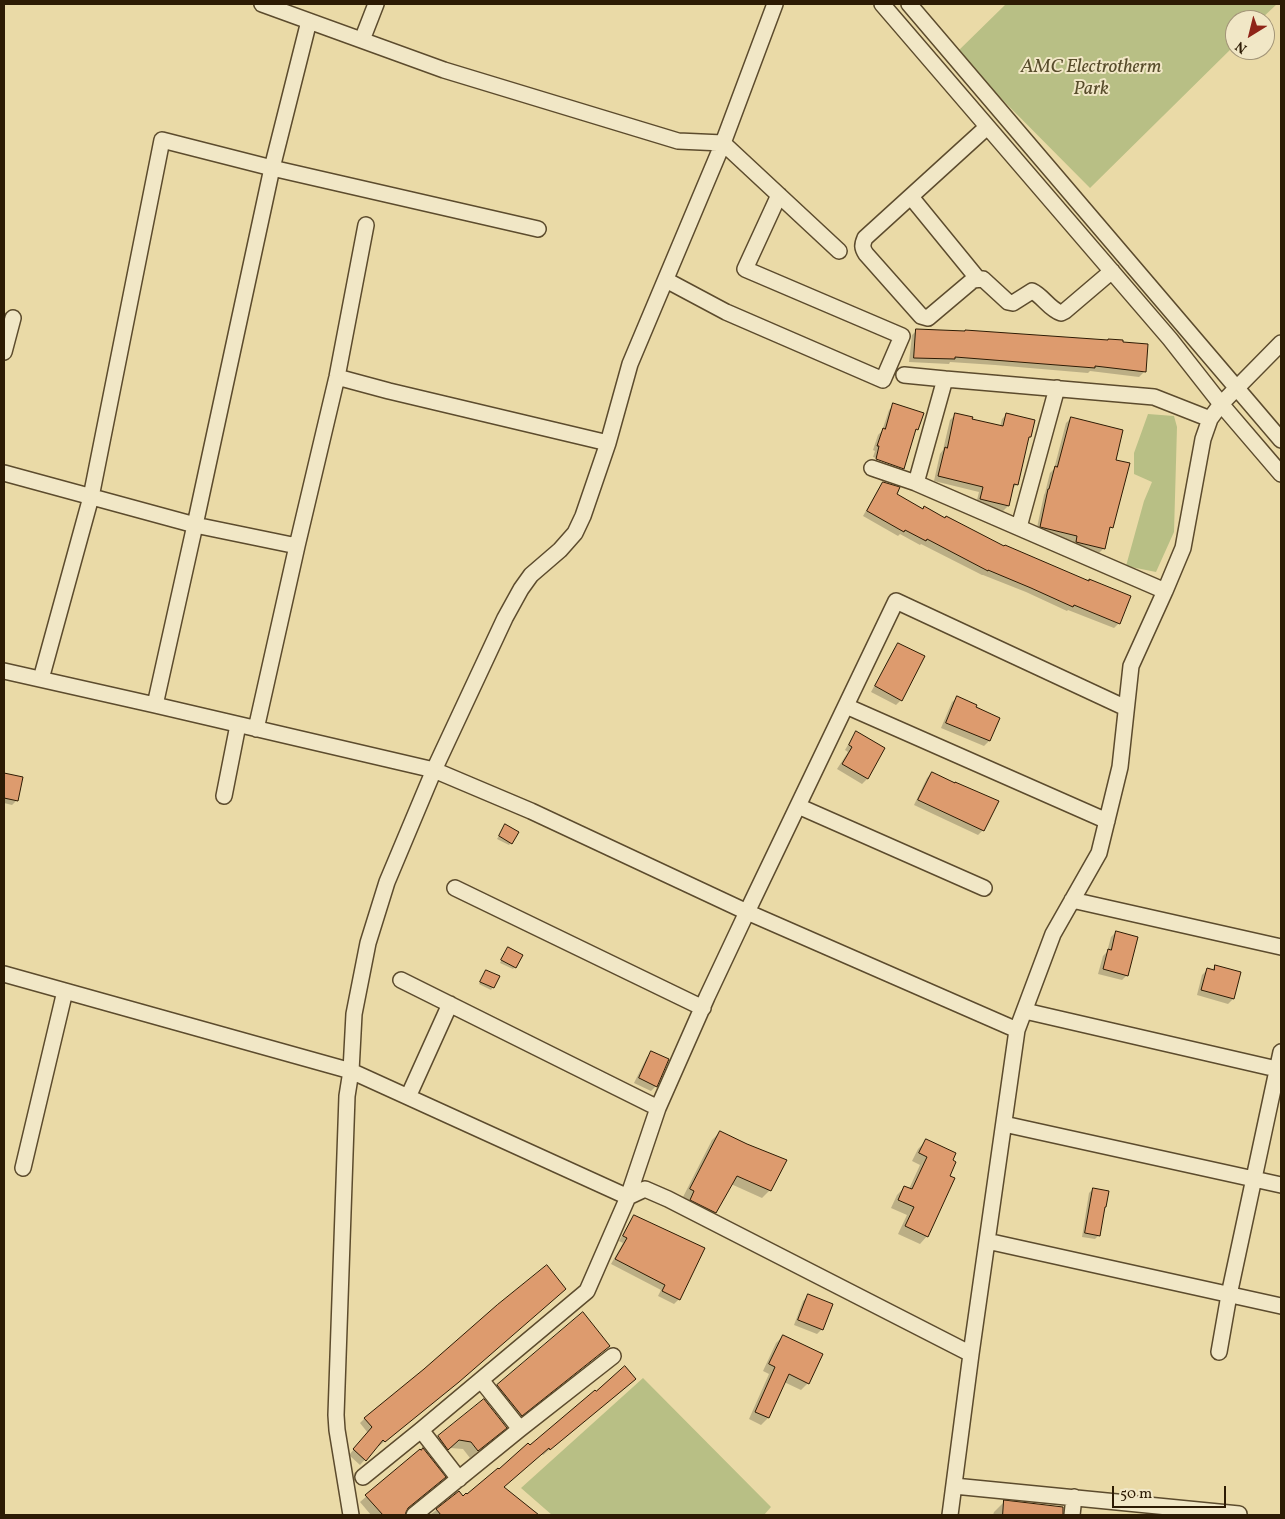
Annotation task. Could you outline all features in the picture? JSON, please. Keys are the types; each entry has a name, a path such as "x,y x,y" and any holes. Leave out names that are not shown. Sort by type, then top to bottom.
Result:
{"street":[{"path":"262,4 444,70 678,141 723,143 839,251"},
{"path":"362,40 376,4"},
{"path":"351,1515 336,1415 347,1096 351,1071 354,1014 368,943 387,882 434,770 505,618 520,589 531,575 560,550 575,533 583,516 608,443 630,364 723,143 775,4"},
{"path":"882,4 1170,339 1221,404 1281,474"},
{"path":"909,4 1281,440"},
{"path":"155,705 272,168 309,21"},
{"path":"988,127 865,238 862,249 866,254 921,316 928,318 972,280 978,279 983,279 1008,302 1013,303 1032,291 1038,294 1056,311 1065,311 1112,271"},
{"path":"41,679 91,497 162,140 272,168 538,229"},
{"path":"666,280 726,312 883,380 902,336 745,269 779,195"},
{"path":"911,197 978,279"},
{"path":"256,729 337,377 366,225"},
{"path":"4,352 12,318"},
{"path":"950,1515 971,1354 1018,1030 1053,934 1099,853 1120,767 1131,666 1182,548 1204,439 1210,419 1221,404 1281,343"},
{"path":"904,375 1154,397 1210,419"},
{"path":"337,377 608,443"},
{"path":"916,483 945,380"},
{"path":"1019,527 1057,388"},
{"path":"872,468 916,483 1165,591"},
{"path":"4,473 195,525 297,546"},
{"path":"363,1477 587,1291 628,1197 658,1108 747,912 896,601 1126,708"},
{"path":"4,671 434,770 531,811 747,912 1018,1030"},
{"path":"846,706 1107,821"},
{"path":"224,796 238,725"},
{"path":"798,806 984,888"},
{"path":"455,888 703,1008"},
{"path":"1072,900 1281,947"},
{"path":"4,974 351,1071 628,1197 645,1190 668,1199 971,1354"},
{"path":"401,980 658,1108"},
{"path":"24,1168 66,990"},
{"path":"408,1097 450,1004"},
{"path":"1025,1011 1279,1070"},
{"path":"1219,1352 1229,1295 1279,1070 1281,1052"},
{"path":"1004,1124 1281,1185"},
{"path":"987,1241 1281,1306"},
{"path":"414,1515 613,1356"},
{"path":"481,1380 520,1429"},
{"path":"421,1430 459,1478"},
{"path":"954,1486 1074,1498 1174,1511 1239,1515"},
{"path":"1072,1515 1074,1498"}],"green space":[{"name":"AMC Electrotherm Park","path":"1006,4 1277,4 1271,10 1225,10 1225,55 1090,188 956,53"},
{"path":"1148,414 1174,416 1177,427 1174,532 1156,572 1126,566 1144,501 1152,482 1134,474 1134,453"},
{"path":"643,1378 771,1507 764,1515 552,1515 521,1488"}],"building":[{"path":"916,329 965,330 1108,339 1148,344 1146,372 1095,366 1095,368 955,357 955,359 914,358"},
{"path":"893,403 924,413 918,430 916,429 904,469 876,459 879,446 877,446 883,428 885,429"},
{"path":"955,413 1003,426 1006,413 1035,420 1031,437 1029,437 1018,485 1014,484 1009,506 980,499 983,487 938,476"},
{"path":"1071,417 1123,430 1116,460 1130,463 1113,528 1110,527 1105,549 1076,542 1077,536 1040,527 1048,489 1055,466 1057,467"},
{"path":"883,482 900,487 897,494 923,509 924,506 1004,546 1131,596 1120,624 1074,605 1073,607 988,571 927,539 926,541 905,530 904,532 867,511"},
{"path":"898,643 925,656 902,701 875,686"},
{"path":"957,696 1000,718 990,741 946,723"},
{"path":"856,731 885,748 868,779 842,764 852,747 849,745"},
{"path":"932,772 999,801 984,831 918,800"},
{"path":"4,773 23,777 18,801 4,798"},
{"path":"505,824 519,832 512,844 499,836"},
{"path":"1116,931 1138,937 1128,976 1103,969 1108,949 1111,950"},
{"path":"508,947 523,955 516,968 501,960"},
{"path":"1215,965 1241,972 1234,999 1201,990 1207,968 1214,970"},
{"path":"486,970 500,976 494,988 480,982"},
{"path":"651,1051 669,1059 657,1087 639,1078"},
{"path":"720,1131 787,1160 771,1191 737,1176 716,1213 690,1200 694,1191 690,1189"},
{"path":"926,1139 956,1153 953,1160 956,1162 950,1176 955,1178 928,1237 905,1226 914,1207 898,1200 904,1186 912,1189 927,1157 919,1153"},
{"path":"1093,1188 1109,1191 1100,1236 1085,1233"},
{"path":"634,1215 705,1248 680,1300 662,1291 665,1285 615,1259 627,1238 623,1236"},
{"path":"547,1265 566,1289 459,1382 385,1442 383,1440 366,1461 353,1449 372,1427 364,1418"},
{"path":"808,1294 833,1304 823,1330 798,1320"},
{"path":"583,1312 610,1346 522,1416 497,1385"},
{"path":"783,1335 823,1354 809,1384 789,1374 769,1418 755,1412 775,1367 769,1364"},
{"path":"625,1366 636,1379 550,1450 549,1448 504,1487 539,1515 441,1515 436,1509 459,1491 463,1496 467,1494 528,1443 530,1445"},
{"path":"484,1399 507,1428 478,1451 471,1442 459,1440 448,1450 438,1436"},
{"path":"423,1448 446,1477 408,1508 405,1515 383,1515 365,1495"},
{"path":"1004,1500 1063,1507 1063,1515 1003,1515"}]}
